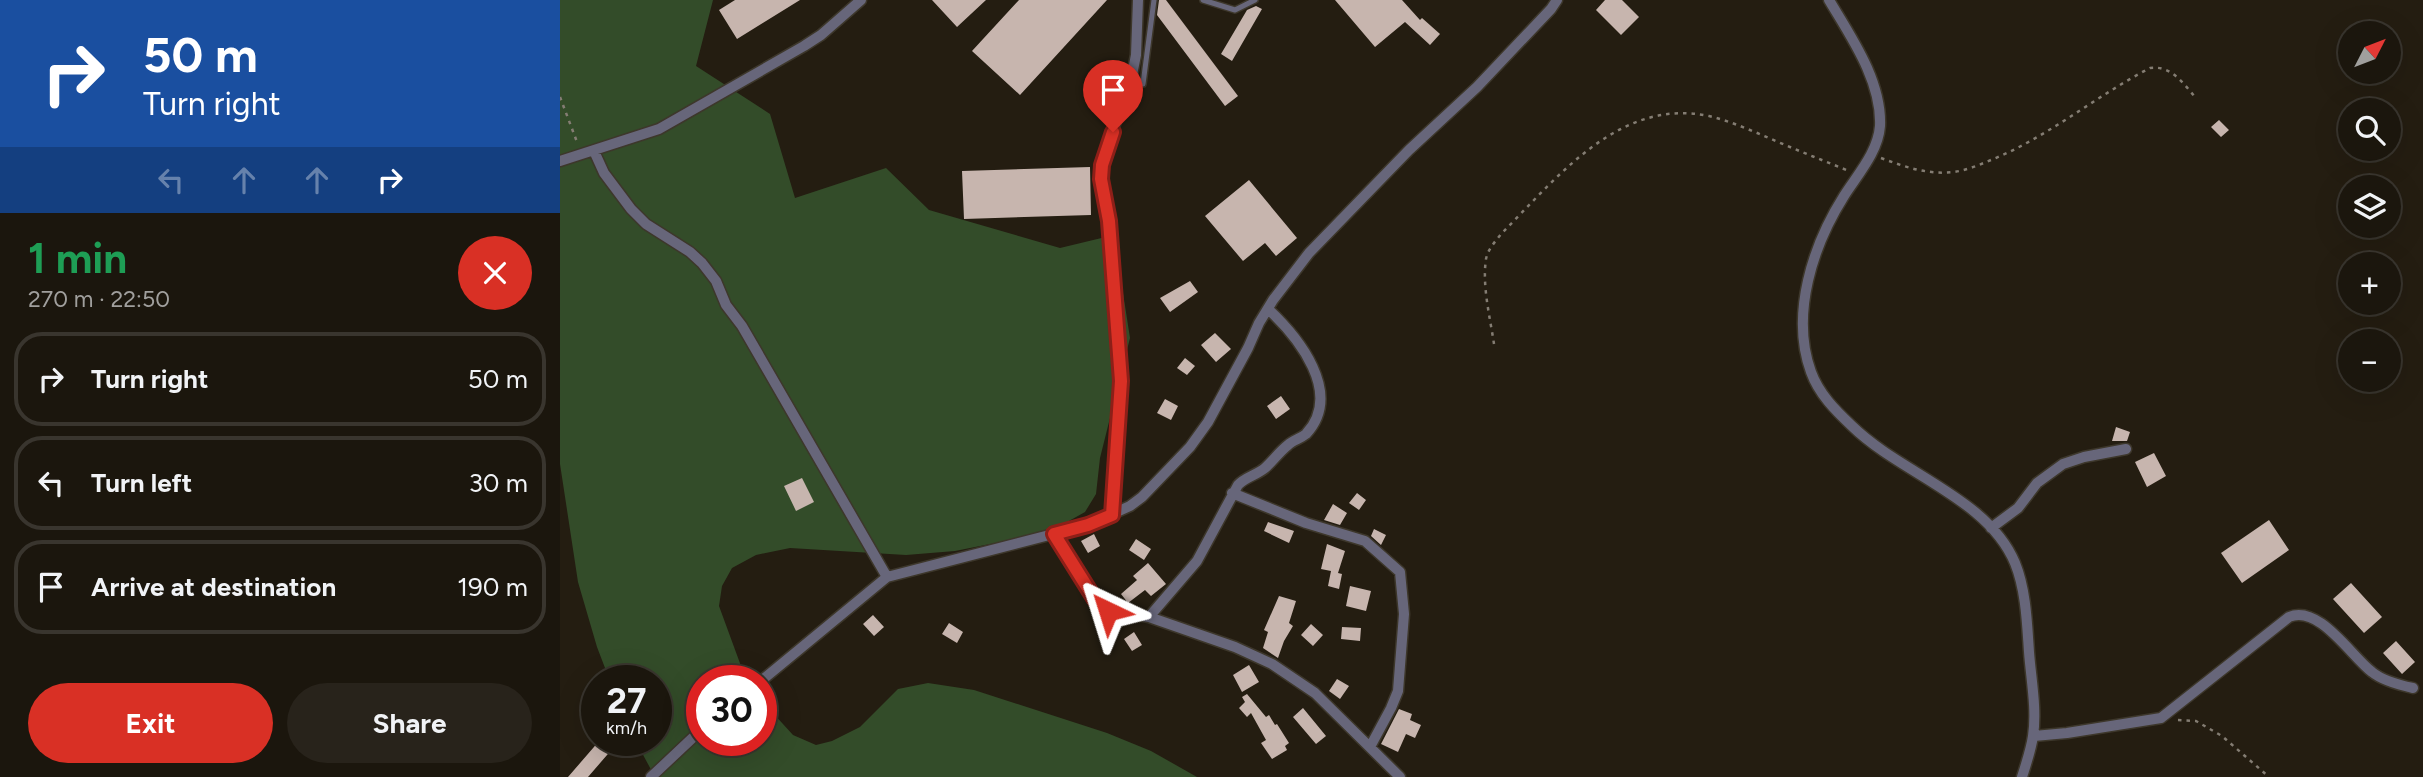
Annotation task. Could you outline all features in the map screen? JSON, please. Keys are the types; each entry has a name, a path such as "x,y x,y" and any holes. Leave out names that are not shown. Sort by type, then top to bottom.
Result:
{"street":[{"path":"561,161 659,129 821,35 861,0"},
{"path":"1112,515 1121,381 1109,221 1101,179 1106,150 1124,102 1136,55 1138,0"},
{"path":"777,668 887,577 1088,525 1112,515 1142,496 1190,447 1208,422 1268,309 1309,253 1409,150 1477,87 1557,0"},
{"path":"1829,0 1871,75 1876,91 1880,127 1871,155 1828,223 1813,259 1804,319 1806,355 1811,373 1823,396 1875,447 1969,506 2006,545 2016,564 2022,585 2028,631 2034,736 2022,777"},
{"path":"585,154 604,173 631,209 660,234 690,252 716,281 726,305 742,326 887,577"},
{"path":"1149,617 1197,561 1232,493 1243,480 1264,470 1288,444 1306,433 1319,410 1320,386 1317,376 1288,329 1268,309"},
{"path":"1991,528 2018,508 2038,483 2063,464 2126,449"},
{"path":"1232,493 1306,523 1365,541 1400,572 1404,614 1398,691 1370,747"},
{"path":"1054,534 1101,607 1108,611 1132,612 1149,617 1252,654 1272,664 1315,692 1400,777"},
{"path":"2034,736 2161,718 2297,613 2317,619 2372,672 2395,684 2413,688"},
{"path":"651,777 686,744"}],"lane":[{"path":"1143,84 1154,0"},
{"path":"1203,0 1235,10 1255,0"}],"path":[{"path":"1871,155 1917,170 1959,172 2010,152 2150,68 2169,71 2195,97"},
{"path":"560,97 585,154"},
{"path":"1494,344 1487,296 1486,258 1490,249 1501,234 1578,157 1626,125 1674,114 1710,116 1858,175"},
{"path":"2161,718 2196,721 2222,736 2269,777"}],"green space":[{"path":"560,0 713,0 696,66 770,114 795,198 886,168 929,210 1060,248 1114,235 1130,338 1100,458 1096,494 1085,512 1060,526 1035,535 955,551 906,555 790,548 756,555 732,568 722,586 719,606 741,665 686,665 686,756 777,756 777,718 793,735 816,745 832,741 860,727 898,689 928,683 974,690 1107,733 1151,751 1197,777 655,777 644,756 672,756 672,665 604,665 578,582 560,464"}],"building":[{"path":"735,0 800,0 737,39 719,10"},
{"path":"932,0 986,0 957,27"},
{"path":"1019,0 1107,0 1020,95 972,51"},
{"path":"1159,0 1166,0 1238,96 1225,106 1157,15"},
{"path":"1335,0 1402,0 1420,20 1422,18 1440,34 1430,45 1405,22 1375,47"},
{"path":"1605,0 1622,0 1639,17 1621,35 1596,10"},
{"path":"1256,6 1262,9 1232,61 1221,54 1247,10"},
{"path":"2219,120 2229,130 2221,137 2211,127"},
{"path":"1090,167 1091,215 964,219 962,171"},
{"path":"1249,180 1297,238 1276,256 1265,243 1243,261 1205,216"},
{"path":"1190,281 1198,292 1170,312 1160,298"},
{"path":"1215,333 1231,349 1216,362 1201,345"},
{"path":"1185,358 1195,366 1187,375 1177,368"},
{"path":"1281,396 1290,409 1276,419 1267,406"},
{"path":"1165,399 1178,406 1171,420 1157,413"},
{"path":"2116,427 2130,432 2127,441 2112,441"},
{"path":"2154,453 2166,476 2147,487 2135,462"},
{"path":"802,478 814,502 796,511 784,486"},
{"path":"1357,493 1366,500 1359,510 1349,503"},
{"path":"1333,504 1347,513 1340,525 1324,520"},
{"path":"2269,520 2289,550 2242,583 2221,553"},
{"path":"1268,522 1294,531 1289,543 1264,531"},
{"path":"1374,529 1386,535 1381,545 1371,536"},
{"path":"1094,534 1100,546 1088,553 1081,541"},
{"path":"1136,539 1151,549 1144,560 1129,550"},
{"path":"1327,544 1345,551 1338,573 1342,574 1339,589 1328,586 1331,571 1321,569"},
{"path":"1148,563 1166,584 1151,596 1145,590 1128,603 1121,594 1137,580 1133,576"},
{"path":"2351,583 2382,617 2364,633 2333,599"},
{"path":"1350,586 1371,591 1366,611 1346,606"},
{"path":"1279,596 1296,601 1289,623 1293,626 1278,658 1263,648 1268,632 1264,630"},
{"path":"873,615 884,627 874,636 863,624"},
{"path":"949,623 963,632 957,643 942,634"},
{"path":"1311,624 1323,635 1313,646 1301,635"},
{"path":"1342,627 1361,628 1360,641 1341,639"},
{"path":"1134,632 1142,645 1132,651 1124,639"},
{"path":"2396,641 2415,662 2402,674 2383,653"},
{"path":"1249,665 1259,682 1242,692 1233,675"},
{"path":"1337,679 1349,686 1340,699 1329,691"},
{"path":"1247,694 1266,717 1269,715 1275,725 1277,724 1289,743 1285,746 1287,750 1272,759 1261,743 1266,740 1251,713 1247,717 1239,708 1245,702 1242,697"},
{"path":"1303,708 1326,736 1316,744 1293,717"},
{"path":"1399,709 1412,714 1410,720 1421,725 1415,738 1406,734 1398,752 1381,744"},
{"path":"586,756 606,756 588,777 568,777"}],"route":[{"path":"1108,611 1094,598 1054,534 1112,515 1121,381 1109,221 1101,179 1102,165 1113,132"}]}
